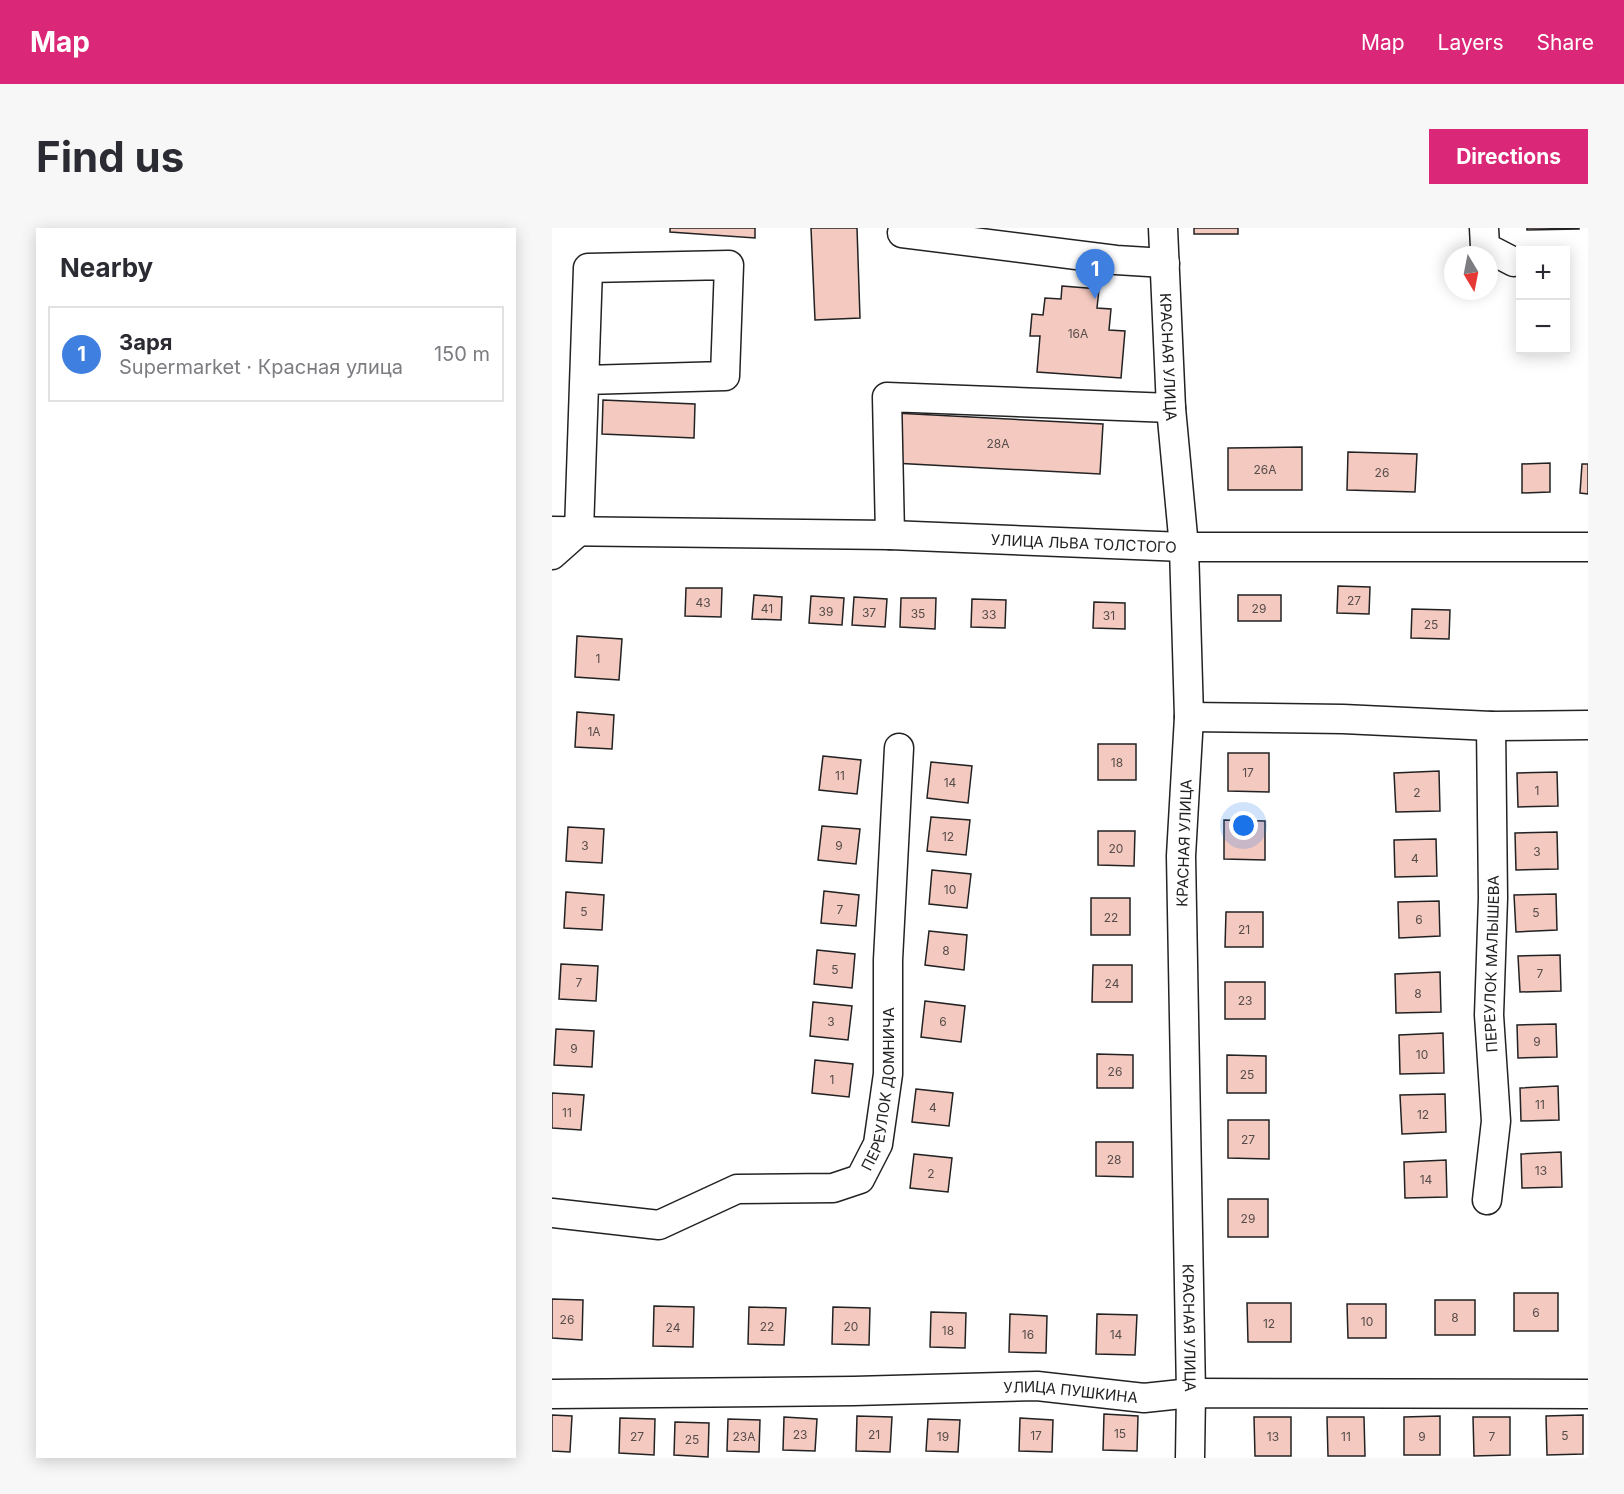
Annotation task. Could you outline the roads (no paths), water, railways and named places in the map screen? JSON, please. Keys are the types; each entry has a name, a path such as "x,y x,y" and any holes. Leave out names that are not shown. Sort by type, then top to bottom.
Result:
{"street":[{"name":"КРАСНАЯ УЛИЦА","path":"1163,228 1171,408 1184,547 1189,717 1181,856 1191,1393 1190,1458"},
{"path":"1484,228 1485,247 1514,262"},
{"path":"902,233 1116,260 1164,263"},
{"path":"552,555 566,531 585,380 588,268 729,265 726,376 585,380"},
{"path":"890,535 887,397 1171,408"},
{"name":"УЛИЦА ЛЬВА ТОЛСТОГО","path":"566,531 890,535 1184,547 1588,547"},
{"path":"1189,717 1343,719 1491,726 1588,725"},
{"name":"ПЕРЕУЛОК МАЛЫШЕВА","path":"1488,1200 1496,1121 1489,1015 1493,898 1491,726"},
{"name":"ПЕРЕУЛОК ДОМНИЧА","path":"552,1213 659,1225 737,1189 833,1188 861,1179 878,1144 888,1074 888,960 899,748"},
{"name":"УЛИЦА ПУШКИНА","path":"552,1394 854,1391 1037,1386 1144,1398 1191,1393 1588,1394"}],"place":[{"name":"Заря","path":"1095,299"}]}
